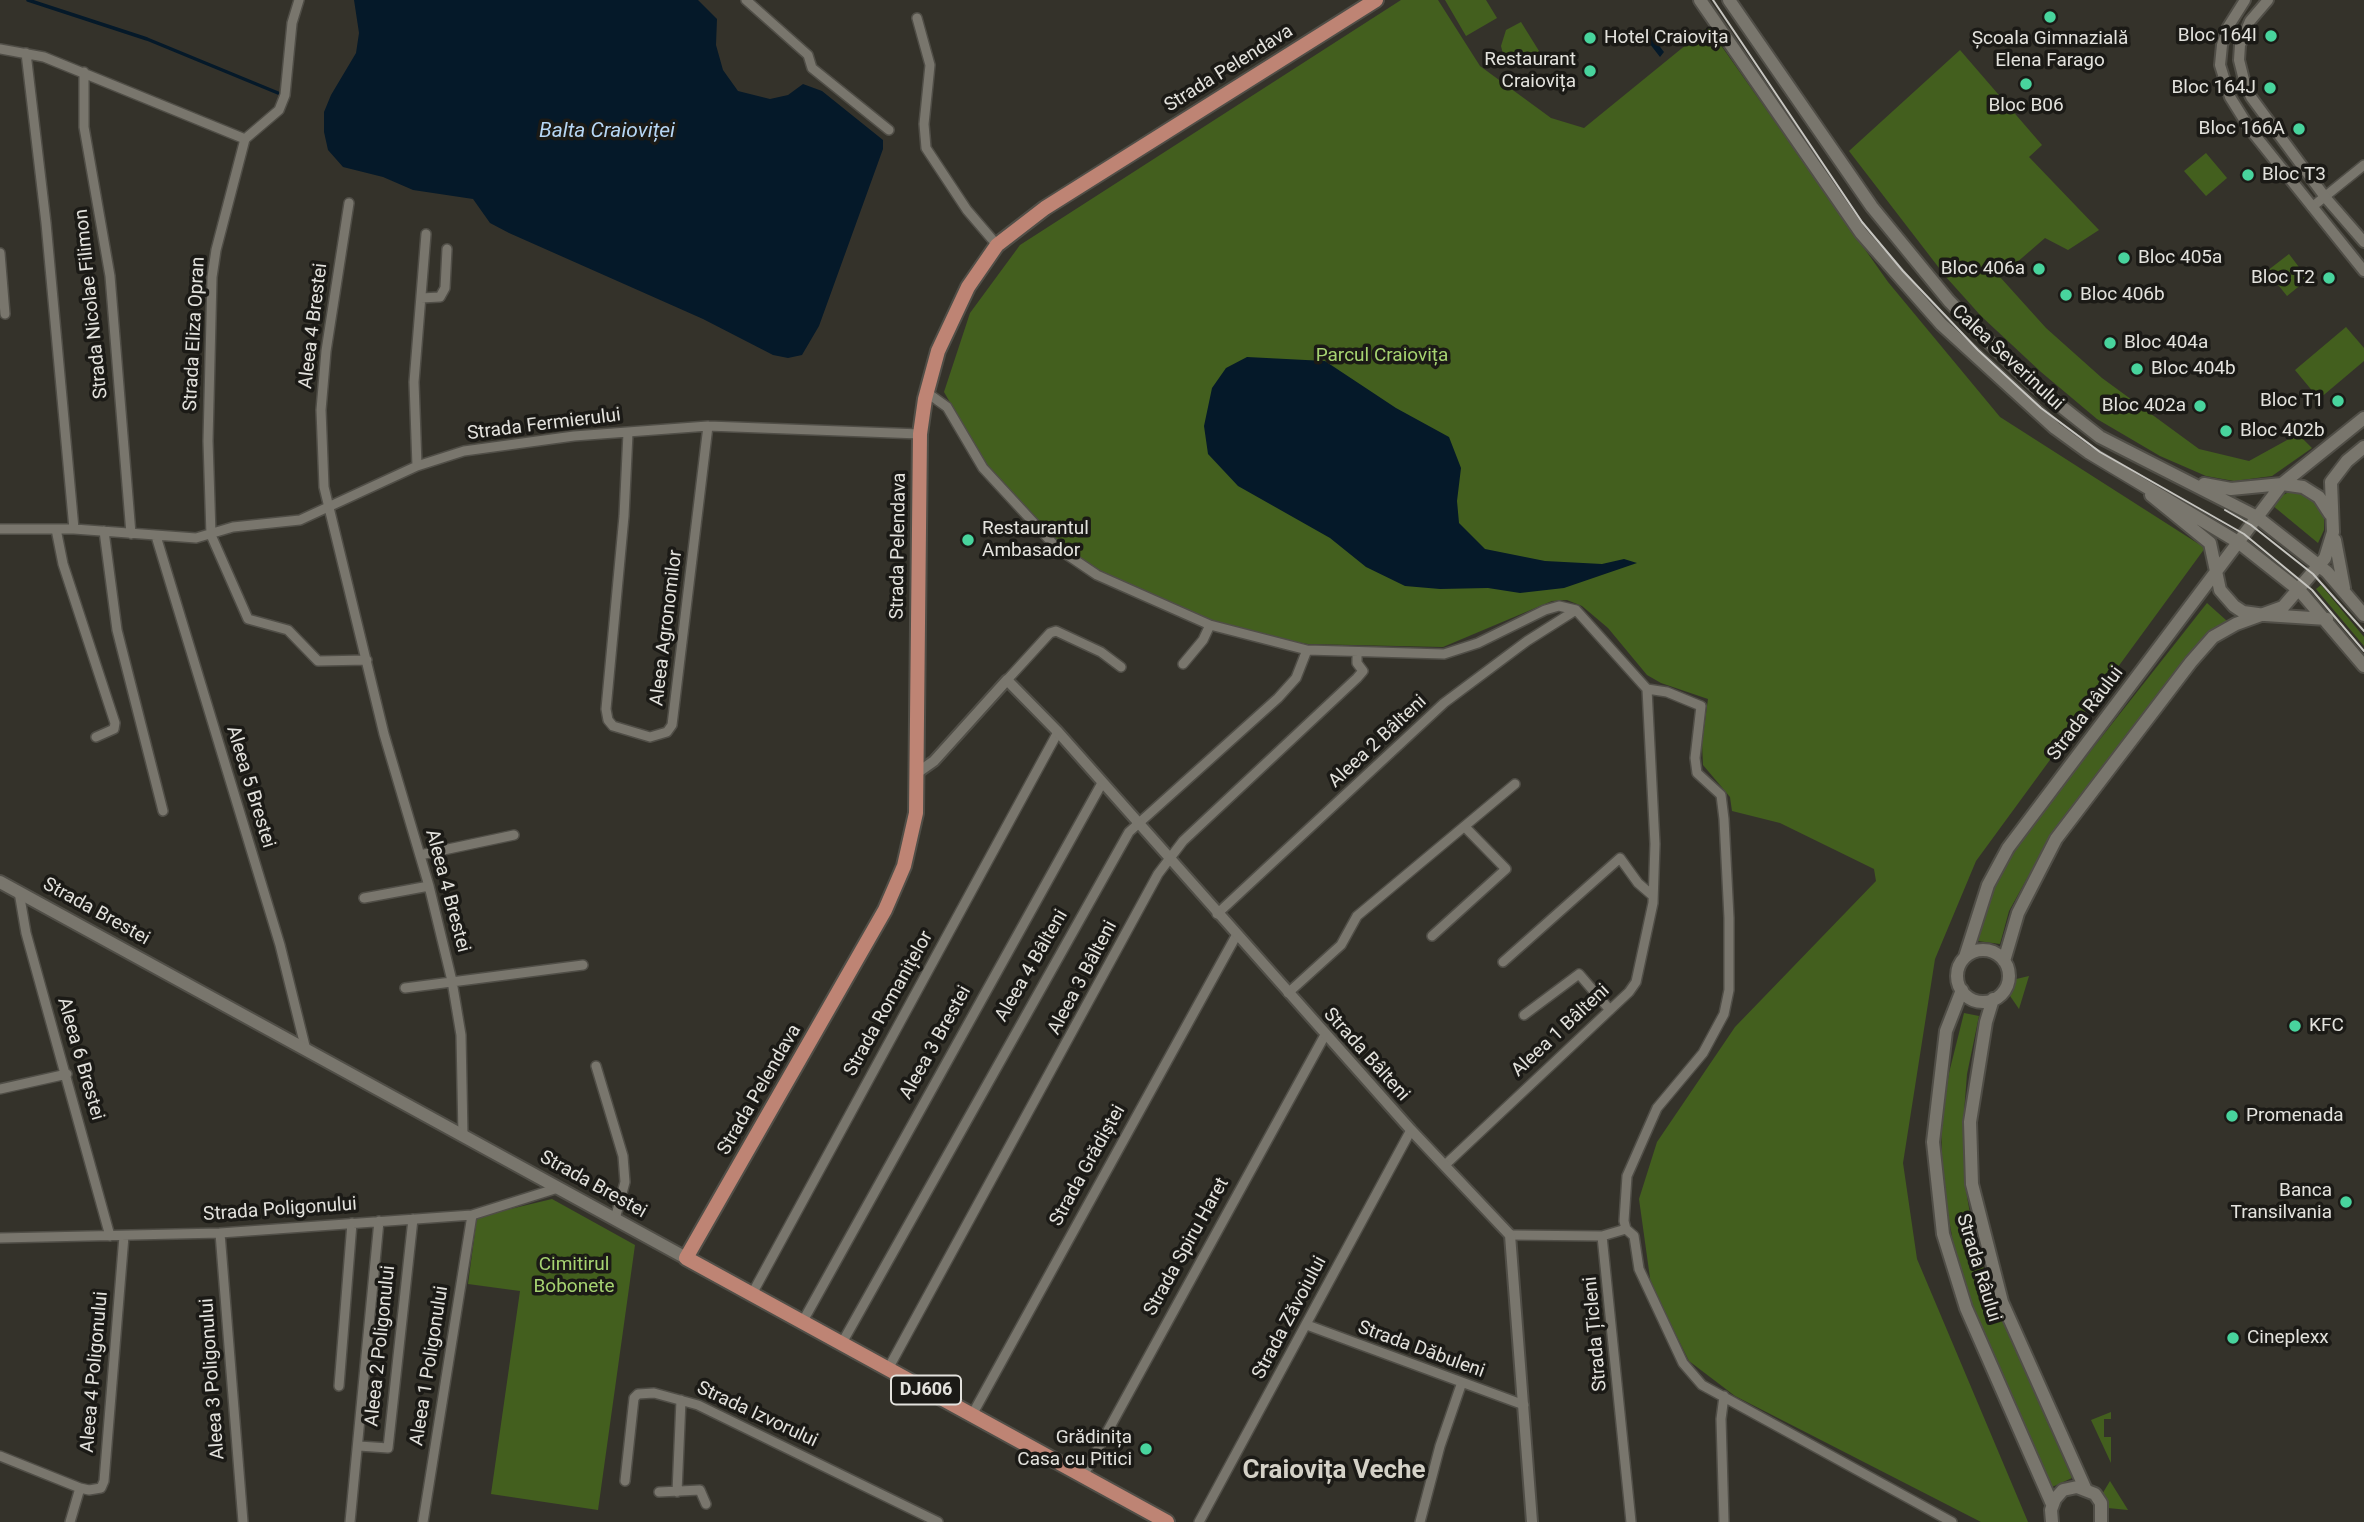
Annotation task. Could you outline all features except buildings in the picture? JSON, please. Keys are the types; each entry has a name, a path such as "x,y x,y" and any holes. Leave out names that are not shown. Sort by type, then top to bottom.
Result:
{"main road":[{"name":"Strada Pelendava","path":"686,1258 885,910 904,866 916,813 920,434 926,393 948,323 968,287 997,245 1045,208 1376,0"},
{"name":"Calea Severinului","path":"1700,0 1861,233 1913,296 1973,356 2055,428 2238,541 2300,590 2364,666"},
{"name":"Calea Severinului","path":"1729,0 1836,158 1949,301 2066,412 2100,437 2257,517 2319,566 2364,615"},
{"name":"Strada Râului","path":"2052,1522 2052,1504 1966,1308 1943,1234 1933,1142 1946,1031 1962,990 1957,973 1965,957 1988,885 2008,848 2217,574 2238,541 2282,484 2364,418"},
{"path":"2347,594 2340,578 2333,532 2331,482 2347,461 2364,447"},
{"path":"2132,478 2210,543 2220,590 2228,601 2243,612 2327,619"},
{"path":"2180,479 2231,489 2282,484 2312,491 2323,501 2332,517"},
{"name":"Strada Râului","path":"2101,1522 2101,1503 2095,1494 2085,1488 2002,1303 1972,1184 1970,1122 1986,1022 1993,999 2001,995 2008,983 2009,971 2004,961 2018,913 2056,839 2213,637 2236,624 2283,607 2319,566 2328,552 2333,532"},
{"name":"Strada Brestei","path":"0,881 1163,1521"},
{"path":"1965,957 1984,950 1999,955 2004,961"},
{"path":"1962,990 1976,1000 1993,999"},
{"path":"2052,1504 2063,1490 2085,1488"}],"street":[{"path":"0,49 26,53 84,72 245,139 279,110 285,95 292,23 299,0"},
{"path":"746,0 808,55 812,68 889,130"},
{"path":"2245,0 2228,27 2222,45 2220,65 2230,97 2250,129 2364,271"},
{"path":"2268,0 2244,34 2239,60 2251,97 2325,197 2364,242"},
{"path":"917,18 930,65 924,124 926,148 967,210 997,245"},
{"path":"2228,27 2244,34"},
{"path":"26,53 46,223 74,529"},
{"name":"Strada Nicolae Filimon","path":"84,72 84,127 110,276 131,534"},
{"name":"Strada Eliza Opran","path":"211,536 208,442 212,277 245,139"},
{"path":"2312,207 2364,165"},
{"name":"Aleea 4 Brestei","path":"349,203 326,351 321,410 323,475 384,734 429,886 452,981 461,1035 463,1136"},
{"path":"417,466 414,412 426,234"},
{"path":"421,298 440,297 445,288 447,249"},
{"path":"0,253 5,314"},
{"path":"926,393 947,407 983,468 1057,548 1097,575 1210,625 1307,650 1444,654 1490,638 1545,610 1559,606 1576,610 1647,689 1679,696 1701,706 1695,758 1697,773 1721,795 1724,820 1730,918 1729,990 1724,1014 1703,1053 1657,1108 1640,1140 1627,1176 1623,1221 1626,1229 1634,1236 1639,1269 1648,1294 1683,1363 1702,1385 1952,1522"},
{"name":"Strada Fermierului","path":"0,529 55,528 197,538 211,536 233,527 283,524 331,507 417,466 464,451 519,442 708,426 920,434"},
{"name":"Aleea Agronomilor","path":"628,433 624,516 606,709 608,720 613,726 650,737 667,732 672,725 708,426"},
{"path":"55,528 63,564 115,723 114,729 96,737"},
{"path":"104,531 117,630 163,811"},
{"name":"Aleea 5 Brestei","path":"156,536 280,945 306,1049"},
{"path":"211,536 248,620 288,630 318,661 367,660"},
{"name":"Aleea 2 Bâlteni","path":"1217,914 1444,703 1527,641 1576,610"},
{"path":"1183,664 1203,640 1210,625"},
{"path":"917,773 934,761 1050,633 1056,631 1101,652 1121,667"},
{"name":"Aleea 4 Bâlteni","path":"842,1343 1129,832 1278,698 1296,678 1307,650"},
{"name":"Aleea 3 Bâlteni","path":"888,1369 1169,859 1183,841 1357,678 1363,671 1357,663 1357,653"},
{"name":"Strada Bâlteni","path":"1007,680 1058,732 1410,1130 1510,1235"},
{"name":"Aleea 1 Bâlteni","path":"1446,1165 1610,1010 1636,982 1653,896 1655,844 1647,689"},
{"name":"Strada Romanițelor","path":"752,1294 1058,732"},
{"name":"Aleea 3 Brestei","path":"803,1321 1102,783"},
{"path":"1288,993 1341,945 1357,916 1515,784"},
{"path":"1432,936 1506,869 1465,827"},
{"path":"420,855 514,835"},
{"path":"1503,962 1620,858 1638,884 1653,896"},
{"path":"364,898 429,886"},
{"name":"Aleea 6 Brestei","path":"19,892 26,933 110,1236"},
{"name":"Strada Grădiștei","path":"972,1415 1236,936"},
{"path":"405,988 583,965"},
{"path":"1524,1015 1579,974 1610,1010"},
{"name":"Strada Spiru Haret","path":"1083,1476 1325,1035"},
{"path":"596,1066 624,1156 625,1182 615,1219"},
{"path":"0,1088 67,1074"},
{"name":"Strada Zăvoiului","path":"1199,1522 1410,1130"},
{"name":"Strada Poligonului","path":"0,1238 220,1233 472,1215 558,1188"},
{"name":"Aleea 1 Poligonului","path":"423,1522 472,1215"},
{"name":"Aleea 2 Poligonului","path":"359,1446 388,1448 413,1219"},
{"name":"Aleea 2 Poligonului","path":"350,1522 379,1221"},
{"path":"339,1386 352,1223"},
{"path":"1532,1522 1510,1235 1602,1236 1626,1229"},
{"name":"Aleea 3 Poligonului","path":"220,1233 243,1522"},
{"name":"Aleea 4 Poligonului","path":"80,1488 97,1490 104,1481 124,1236"},
{"name":"Strada Țicleni","path":"1602,1236 1631,1522"},
{"name":"Strada Dăbuleni","path":"1307,1325 1461,1385 1524,1405"},
{"path":"1420,1522 1440,1446 1461,1385"},
{"name":"Strada Izvorului","path":"625,1481 635,1395 654,1393 698,1405 938,1522"},
{"path":"1724,1396 1721,1419 1724,1522"},
{"path":"677,1492 681,1400"},
{"path":"0,1456 80,1488 70,1522"},
{"path":"659,1492 700,1490 706,1504"}],"green space":[{"name":"Parcul Craiovița","path":"1401,0 1438,0 1480,66 1551,118 1584,128 1708,27 1888,282 2000,417 2205,548 1976,861 1935,959 1903,1163 1917,1259 2028,1522 1981,1522 1735,1396 1689,1361 1651,1285 1639,1199 1657,1142 1735,1027 1876,881 1874,869 1780,823 1732,811 1730,797 1703,765 1702,743 1708,699 1661,683 1647,675 1608,628 1582,606 1567,600 1552,601 1443,647 1308,644 1263,636 1214,621 1179,608 1099,570 1060,545 985,463 944,392 970,313 1020,245"},
{"path":"1445,0 1486,0 1497,18 1466,36"},
{"path":"1521,22 1539,51 1531,57 1528,64 1511,61 1503,54 1501,46 1506,30"},
{"path":"1960,50 2042,145 2029,157 2099,230 2068,250 2045,238 2000,277 2046,328 2102,378 2199,449 2249,461 2298,434 2312,448 2272,476 2234,481 2206,476 2160,456 2097,419 1981,316 1946,277 1849,151"},
{"path":"2206,153 2227,178 2206,196 2184,171"},
{"path":"2289,254 2308,279 2287,296 2267,271"},
{"path":"2346,327 2364,348 2364,361 2319,399 2295,370"},
{"path":"2289,492 2311,496 2324,514 2324,530 2318,543 2272,505 2279,497"},
{"path":"2321,585 2364,637 2364,646 2316,589"},
{"path":"2207,603 2227,621 2209,633 2050,837 2009,911 2000,944 1978,941 1997,879 2030,828"},
{"path":"2029,976 2019,1009 2008,993 2012,980"},
{"path":"1964,1013 1979,1016 1967,1074 1963,1125 1965,1185 1975,1242 1996,1306 2072,1478 2050,1488 1973,1309 1953,1242 1943,1185 1941,1123 1949,1073"},
{"name":"Cimitirul Bobonete","path":"552,1199 635,1245 598,1510 491,1494 520,1291 468,1284 477,1217"},
{"path":"2111,1412 2111,1419 2104,1419 2104,1437 2111,1437 2111,1463 2091,1420"},
{"path":"2110,1481 2128,1510 2108,1508 2101,1496"}],"water":[{"name":"Balta Craioviței","path":"354,0 698,0 717,19 716,45 723,70 738,91 770,99 788,95 803,84 822,91 883,140 883,149 819,326 802,355 788,358 773,355 703,319 509,233 490,223 473,199 413,190 383,177 343,167 328,150 324,112 356,53 359,33"},
{"path":"1650,34 1664,52 1660,57 1646,39"},
{"path":"1247,357 1325,361 1396,408 1449,437 1461,468 1457,501 1459,523 1485,549 1545,561 1602,564 1624,559 1637,563 1564,588 1520,593 1488,588 1440,589 1405,586 1366,567 1330,538 1238,486 1208,454 1204,426 1212,388 1226,368"}],"waterway":[{"path":"28,0 147,39 278,93"}],"tram line":[{"path":"1713,0 1862,222 1903,271 1978,350 2041,408 2100,452 2244,534 2312,590 2364,651"},
{"path":"2225,510 2251,525 2313,574 2364,631"}],"place":[{"name":"Școala Gimnazială Elena Farago","path":"2050,17"},
{"name":"Bloc 164I","path":"2271,36"},
{"name":"Hotel Craiovița","path":"1590,38"},
{"name":"Restaurant Craiovița","path":"1590,71"},
{"name":"Bloc B06","path":"2026,84"},
{"name":"Bloc 164J","path":"2270,88"},
{"name":"Bloc 166A","path":"2299,129"},
{"name":"Bloc T3","path":"2248,175"},
{"name":"Bloc 405a","path":"2124,258"},
{"name":"Bloc 406a","path":"2039,269"},
{"name":"Bloc T2","path":"2329,278"},
{"name":"Bloc 406b","path":"2066,295"},
{"name":"Bloc 404a","path":"2110,343"},
{"name":"Bloc 404b","path":"2137,369"},
{"name":"Bloc T1","path":"2338,401"},
{"name":"Bloc 402a","path":"2200,406"},
{"name":"Bloc 402b","path":"2226,431"},
{"name":"Restaurantul Ambasador","path":"968,540"},
{"name":"KFC","path":"2295,1026"},
{"name":"Promenada","path":"2232,1116"},
{"name":"Banca Transilvania","path":"2346,1202"},
{"name":"Cineplexx","path":"2233,1338"},
{"name":"Grădinița Casa cu Pitici","path":"1146,1449"}],"district":[{"name":"Craiovița Veche","path":"1334,1471"}]}
